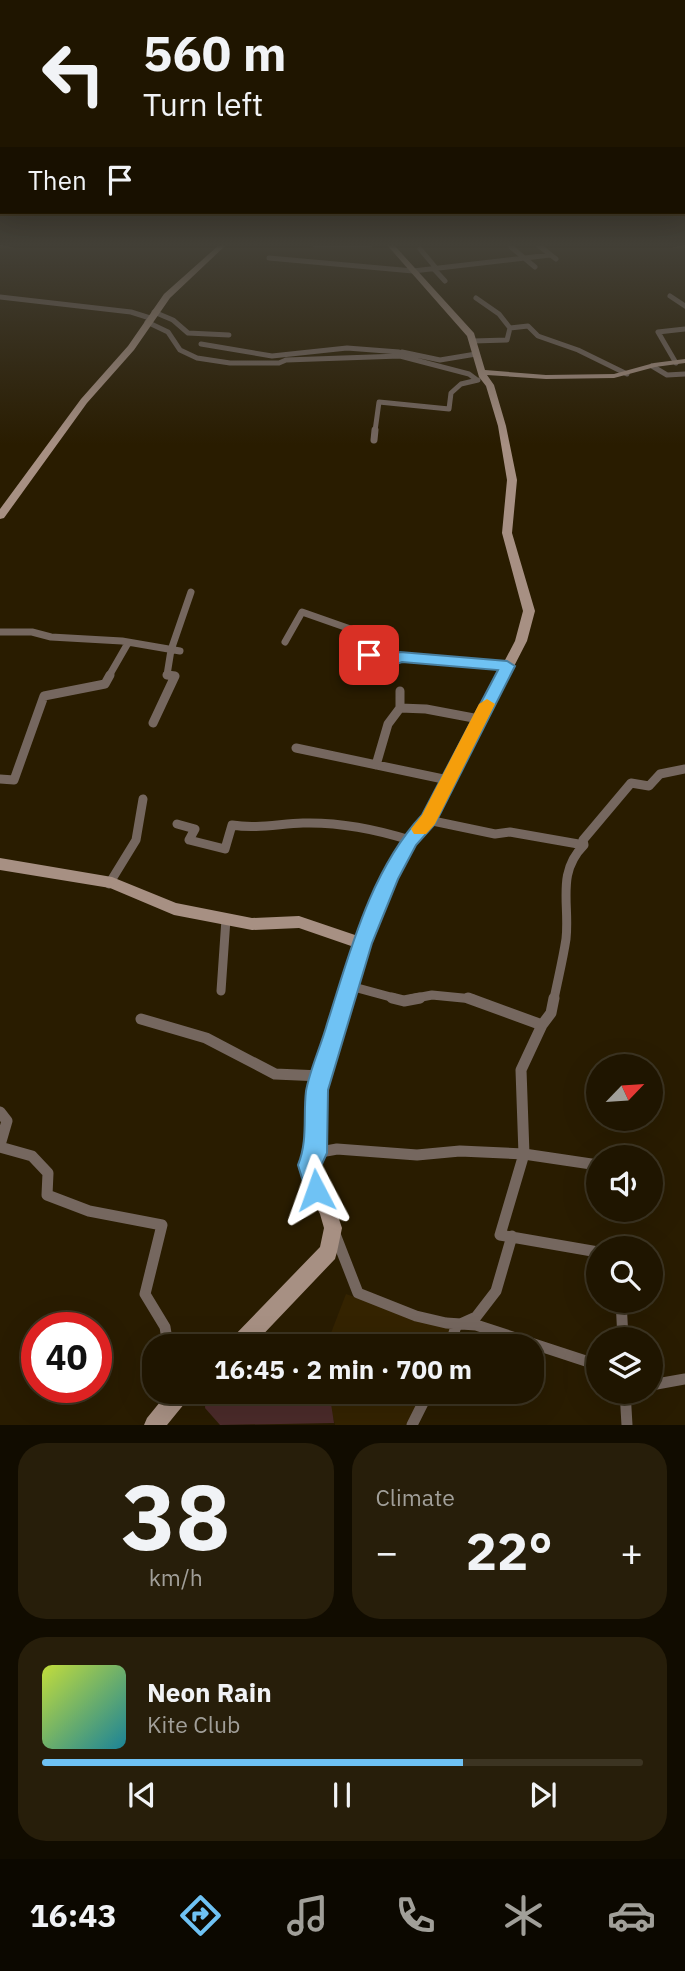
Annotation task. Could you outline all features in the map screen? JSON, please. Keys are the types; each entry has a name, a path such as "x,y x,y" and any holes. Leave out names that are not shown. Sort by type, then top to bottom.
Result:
{"street":[{"path":"126,312 173,320 188,332 229,335"},
{"path":"0,516 84,401 131,348 154,312"},
{"path":"452,312 473,341 482,377 490,385 502,426 512,480 507,533 529,611 521,640 428,820 410,840 389,878 363,943 317,1090 315,1153 309,1165 316,1190 328,1210 358,1293 382,1304 456,1326 476,1325 586,1361"},
{"path":"473,341 508,340 510,328 495,312"},
{"path":"150,317 168,332 180,350 197,358 230,363 401,354 482,377 627,374 652,366 680,362 658,332 685,329"},
{"path":"510,328 528,326 528,329 538,336 579,350 627,374"},
{"path":"201,344 272,356 347,348 440,360 476,354"},
{"path":"652,366 667,375 685,374"},
{"path":"374,440 379,402 449,409 451,393 461,384 482,377"},
{"path":"153,723 175,676 167,675 191,592"},
{"path":"285,642 302,612 359,632 369,655 394,660 400,657 507,666"},
{"path":"0,632 33,632 51,637 128,643 175,651"},
{"path":"0,779 14,780 44,696 105,684 128,643"},
{"path":"376,765 388,724 400,708 400,691"},
{"path":"400,708 426,709 479,719"},
{"path":"296,748 448,780"},
{"path":"586,1250 500,1235 524,1154 521,1070 542,1025 551,1013 566,937 566,887 571,858 584,845 583,840 594,830 617,794 631,783 649,786 660,774 685,769"},
{"path":"109,884 136,840 143,799"},
{"path":"428,820 495,834 510,832 584,845"},
{"path":"177,824 195,829 190,840 225,849 232,825 253,829 312,823 383,831 410,840"},
{"path":"0,864 109,884 174,909 252,924 299,922 363,943"},
{"path":"221,991 226,919"},
{"path":"350,986 404,1000 432,995 466,997 542,1025"},
{"path":"141,1019 206,1038 275,1074 321,1076"},
{"path":"0,1112 7,1121 0,1146 32,1156 48,1173 47,1195 90,1213 162,1225 145,1294 166,1334"},
{"path":"315,1153 337,1149 417,1156 460,1151 524,1154 586,1163"},
{"path":"249,1334 328,1252 333,1228"},
{"path":"454,1334 456,1326 476,1317 496,1291 512,1236"},
{"path":"663,1383 685,1379"},
{"path":"154,1425 171,1404"},
{"path":"412,1425 422,1404"},
{"path":"626,1404 627,1425"}],"shaded area":[{"path":"346,1294 453,1330 452,1334 331,1334"},
{"path":"205,1404 331,1404 334,1423 220,1425 205,1408"},
{"path":"329,1404 425,1404 418,1425 335,1425"}],"slow traffic":[{"path":"420,829 428,820 487,704"}],"route":[{"path":"316,1190 309,1165 315,1153 317,1090 363,943 389,878 410,840 428,820 507,666 400,657 394,660 369,655"}]}
